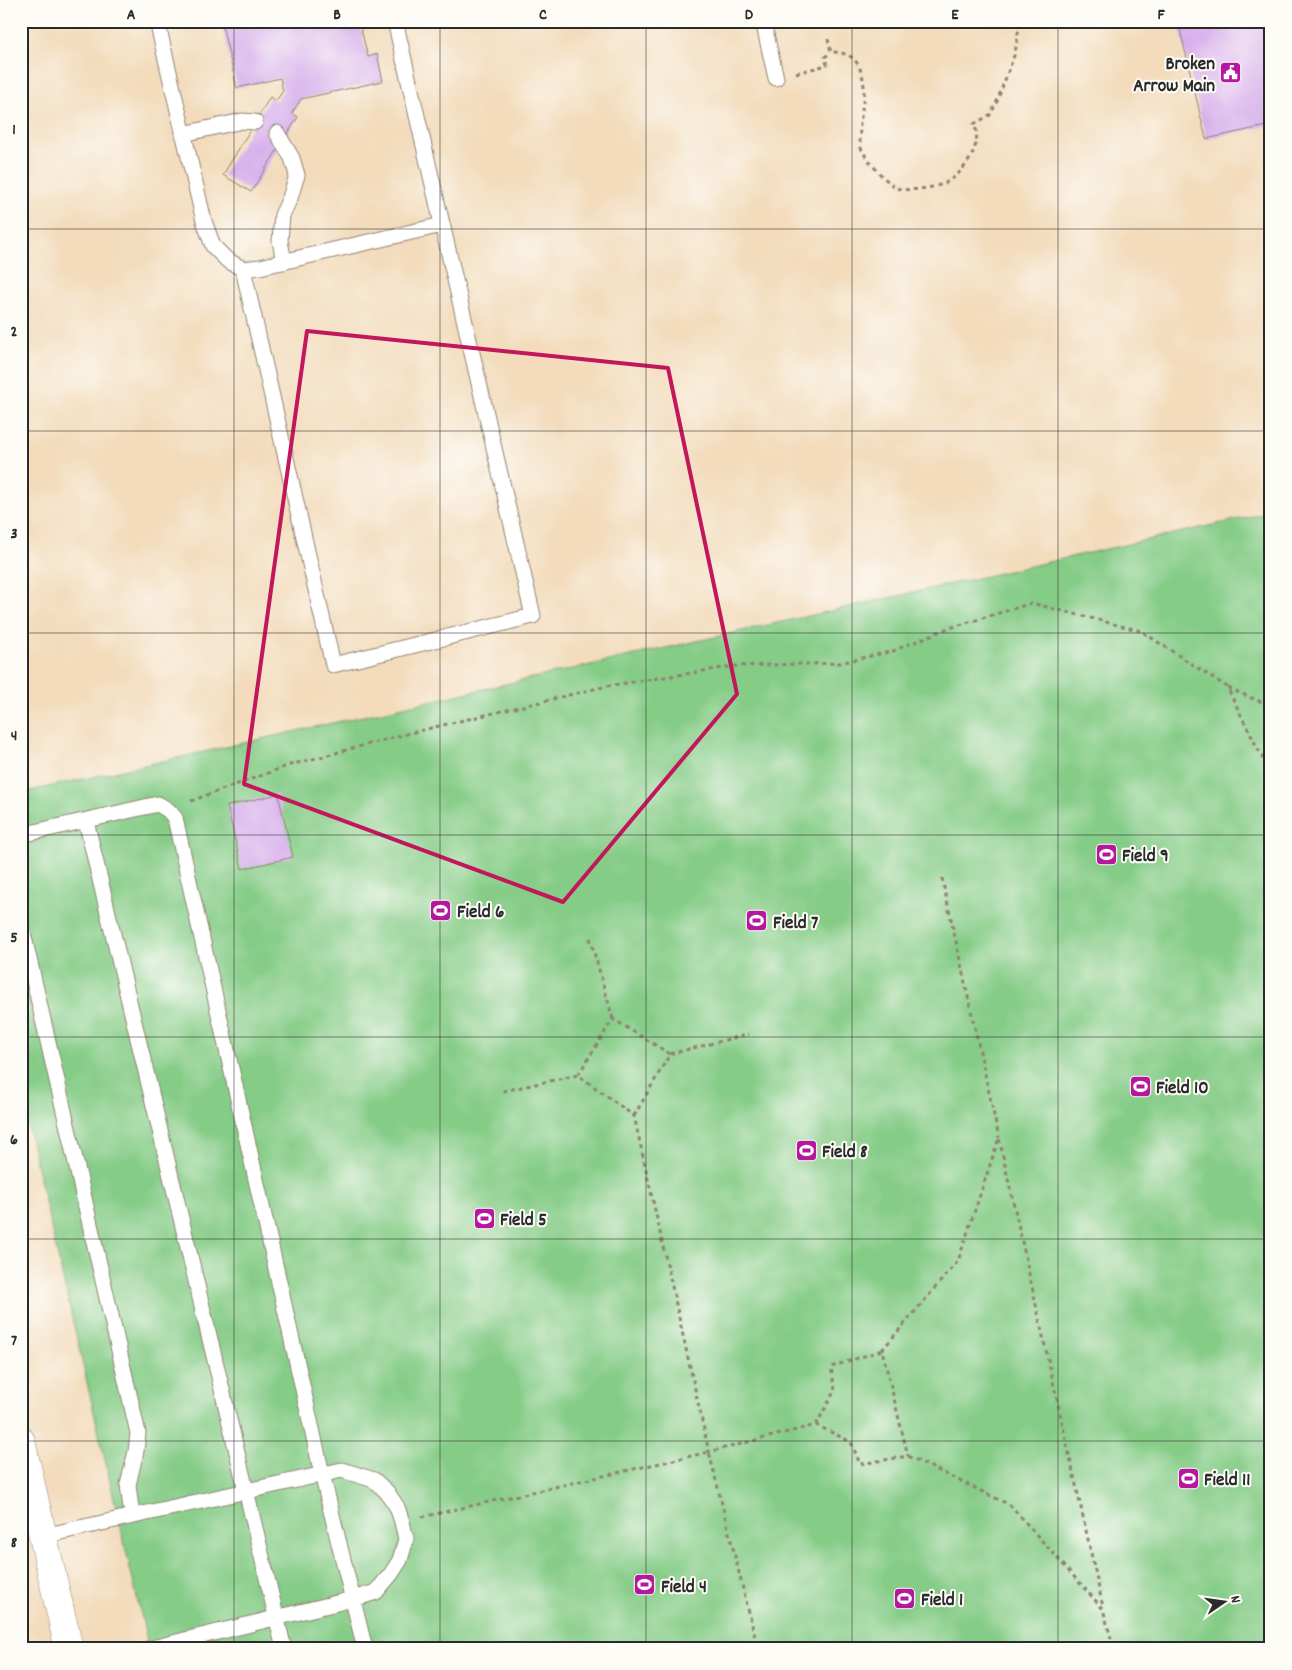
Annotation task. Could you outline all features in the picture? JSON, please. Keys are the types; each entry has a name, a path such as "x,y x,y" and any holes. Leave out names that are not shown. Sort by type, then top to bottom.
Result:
{"main road":[{"path":"21,1441 69,1649"}],"lane":[{"path":"157,21 204,221 213,246 227,260 243,269 260,268 442,225"},
{"path":"243,269 333,665 533,616 395,21"},
{"path":"763,21 776,78"},
{"path":"183,134 242,121 255,122"},
{"path":"277,133 283,140 292,158 297,174 290,198 282,215 280,241 284,262"},
{"path":"21,835 158,804 168,810 175,818 322,1474 365,1649"},
{"path":"86,821 284,1649"},
{"path":"21,924 138,1433 128,1485 132,1516"},
{"path":"43,1536 342,1470 374,1480 397,1507 406,1539 400,1560 376,1592 164,1647 148,1649"}],"path":[{"path":"776,78 827,65 825,57 831,52 841,52 854,59 862,73 865,94 860,132 861,148 882,175 896,188 927,188 946,183 963,169 975,149 978,131 974,124 990,115 996,104 1015,53 1020,21"},
{"path":"828,39 831,52"},
{"path":"168,810 290,765 453,723 616,685 736,666 840,663 892,651 943,630 1032,603 1141,631 1227,687 1271,706"},
{"path":"1227,687 1271,775"},
{"path":"942,878 1103,1609 1114,1649"},
{"path":"590,938 613,1019 670,1054"},
{"path":"503,1091 578,1075 613,1019"},
{"path":"634,1116 670,1054 749,1034"},
{"path":"578,1075 634,1116 709,1452 758,1649"},
{"path":"816,1425 835,1390 831,1367 882,1350 958,1261 999,1138"},
{"path":"882,1350 908,1456"},
{"path":"402,1522 709,1452 816,1425 851,1442 860,1464 908,1456 1010,1505 1103,1609"}],"highlighted area":[{"path":"307,331 668,368 737,694 563,902 244,784"}],"green space":[{"path":"1271,512 1271,1649 149,1649 21,1098 21,793"}],"building":[{"path":"221,21 359,21 368,57 377,54 383,81 301,99 292,113 298,117 251,192 223,175 270,97 276,101 283,91 280,78 237,88"},
{"name":"Broken Arrow Main","path":"1178,21 1271,21 1271,125 1206,139"},
{"path":"278,794 293,857 242,869 227,806"}],"place":[{"name":"Broken Arrow Main","path":"1231,73"},
{"name":"Field 9","path":"1106,854"},
{"name":"Field 6","path":"441,910"},
{"name":"Field 7","path":"757,921"},
{"name":"Field 10","path":"1140,1086"},
{"name":"Field 8","path":"806,1150"},
{"name":"Field 5","path":"484,1218"},
{"name":"Field 11","path":"1188,1478"},
{"name":"Field 4","path":"645,1585"},
{"name":"Field 1","path":"905,1598"}]}
